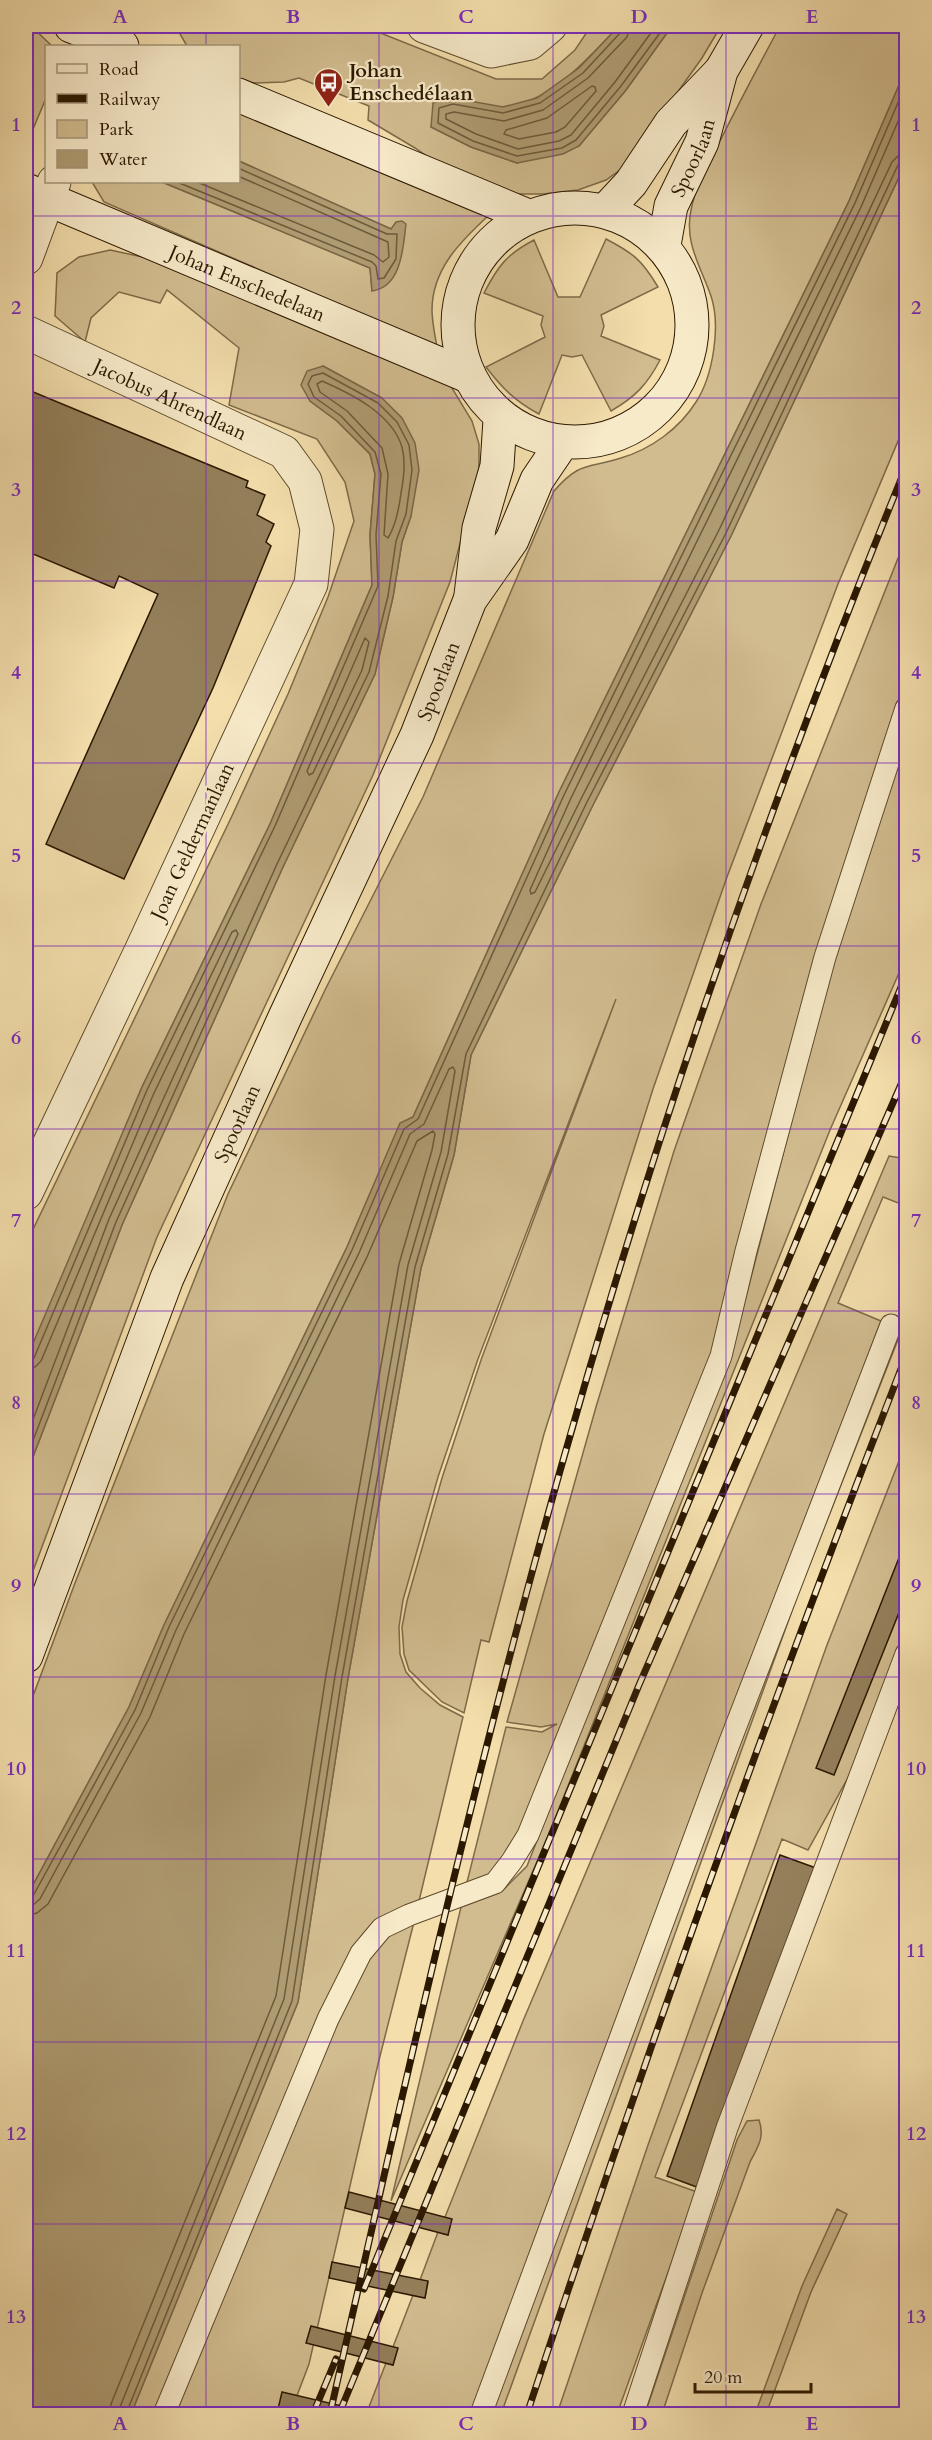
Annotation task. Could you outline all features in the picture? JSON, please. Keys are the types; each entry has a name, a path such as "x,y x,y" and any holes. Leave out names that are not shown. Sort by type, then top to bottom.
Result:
{"main road":[{"path":"71,26 115,40"},
{"path":"424,26 491,51 530,43 550,26"},
{"name":"Spoorlaan","path":"605,211 631,183 671,123 721,71 747,26"},
{"name":"Spoorlaan","path":"664,245 671,206 702,142 721,71"},
{"path":"240,96 528,216"},
{"path":"26,258 42,190"},
{"name":"Johan Enschedelaan","path":"42,190 468,376"},
{"path":"562,208 605,211 634,224 664,245 680,268 687,289 693,328 681,379 653,415 605,440 562,442 529,437 500,420 468,376 459,329 464,282 479,255 500,233 528,216 562,208"},
{"name":"Jacobus Ahrendlaan","path":"26,332 284,452 305,481"},
{"name":"Spoorlaan","path":"471,600 479,528 497,466 500,420"},
{"name":"Spoorlaan","path":"26,1656 167,1278 285,1017 417,735 471,600 512,540 537,480 562,442"},
{"name":"Joan Geldermanlaan","path":"26,1193 311,584 317,529 305,481"}],"lane":[{"path":"165,2415 328,2019 361,1953 382,1928 409,1915 495,1883 528,1835 721,1356 746,1251 825,957 906,708"},
{"path":"482,2415 729,1744 891,1325"},
{"path":"633,2415 727,2128 906,1654"}],"green space":[{"path":"26,26 31,26 51,45 45,45 45,100 26,146"},
{"path":"179,26 363,26 496,79 542,79 575,50 591,26 619,26 567,77 537,97 520,104 503,107 453,98 431,127 471,147 517,163 579,146 626,90 672,26 721,26 702,58 624,167 606,180 578,190 543,194 502,194 444,168 368,120 369,106 299,78 284,82 240,81 240,45 186,45 180,34"},
{"path":"780,26 906,26 906,69 849,201 559,792 413,1117 400,1124 347,1247 164,1625 129,1707 26,1898 26,1715 75,1583 228,1194 326,988 423,797 554,491 563,481 584,467 632,454 663,437 689,412 702,391 714,350 715,322 711,296 692,244 689,222 691,210 704,173"},
{"path":"240,110 488,216 458,246 437,282 432,310 437,347 104,202 93,183 164,183 370,268 372,291 391,229 240,161"},
{"path":"906,162 906,422 838,584 727,877 653,1089 544,1434 489,1642 481,1640 464,1713 442,1702 409,1670 404,1654 402,1627 407,1601 442,1478 481,1360 616,999 478,1359 438,1477 403,1600 399,1627 400,1654 406,1672 440,1705 463,1717 419,1901 376,1922 155,2414 131,2414 298,2002 348,1678 421,1268 454,1155 471,1055 593,805 731,536"},
{"path":"606,239 636,258 658,287 601,315 604,326 601,336 660,360 640,390 611,411 582,355 572,357 562,355 539,414 510,394 486,367 545,337 541,325 543,316 484,293 504,262 517,250 534,240 558,297 580,297"},
{"path":"110,250 152,259 449,383 472,421 479,444 479,471 450,582 373,775 157,1237 26,1590 26,1475 122,1225 283,867 375,674 393,597 402,542 411,516 382,398 323,366 310,401 337,421 370,454 375,474 370,535 372,585 270,824 142,1087 26,1363 26,1244 231,818 288,694 328,597 354,521 345,482 317,439 229,405 239,348 167,290 160,303 119,292 91,318 85,342 55,316 57,273 79,257"},
{"path":"906,538 906,686 844,871 713,1351 529,1823 498,1874 465,1890 506,1727 542,1732 557,1724 541,1727 507,1722 596,1407 674,1151 761,904"},
{"path":"906,735 906,957 830,1130 548,1836 391,2201 461,1907 501,1892 527,1866 741,1316 828,981"},
{"path":"889,1156 906,1159 906,1206 883,1197 838,1303 881,1321 473,2414 372,2414 367,2412 386,2363 393,2365 397,2349 393,2347 413,2295 425,2297 428,2282 420,2280 438,2232 448,2235 445,2217 523,2021"},
{"path":"906,1303 906,1319 797,1597 501,2414 492,2414 791,1597"},
{"path":"906,1443 906,1626 850,1774 808,1850 782,1839 655,2177 697,2192 617,2414 557,2414 648,2145 827,1645"},
{"path":"414,1922 378,2064 309,2364 290,2414 173,2414 342,2007 367,1957 385,1938"},
{"path":"759,2120 760,2142 750,2162 702,2293 662,2414 645,2414 737,2140 747,2121"},
{"path":"837,2209 847,2214 811,2292 766,2414 755,2414 802,2286"}],"water":[{"path":"619,26 672,26 626,90 579,146 563,154 517,163 471,147 431,127 433,103 453,98 503,107 537,98 579,68"},
{"path":"906,69 906,162 731,536 593,805 471,1055 454,1155 421,1268 348,1678 298,2002 131,2414 26,2414 26,1898 129,1707 164,1625 347,1247 400,1123 413,1117 559,792 849,201"},
{"path":"240,161 391,229 396,222 402,221 406,224 404,244 399,265 390,282 372,291 370,268 164,183 240,183"},
{"path":"323,366 382,398 402,418 415,443 419,470 411,516 402,542 393,597 375,674 283,867 122,1225 26,1475 26,1363 34,1341 142,1087 270,824 372,585 370,535 375,474 370,454 337,421 310,401 301,385 307,371"}],"building":[{"path":"26,389 248,481 246,487 265,495 257,515 274,524 266,542 271,546 213,688 124,879 46,844 158,594 119,576 114,588 26,551"},
{"path":"906,1540 906,1595 834,1775 816,1768"},
{"path":"780,1855 816,1868 702,2189 667,2176"},
{"path":"349,2192 452,2219 448,2235 345,2208"},
{"path":"332,2262 428,2281 425,2298 329,2278"},
{"path":"311,2326 398,2348 393,2365 306,2343"},
{"path":"282,2392 372,2414 302,2414 278,2409"}],"railway":[{"path":"330,2414 467,1823 528,1588 597,1343 676,1090 763,839 809,714 906,467"},
{"path":"364,2289 906,975"},
{"path":"339,2414 639,1685 906,1073"},
{"path":"527,2414 616,2148 709,1882 855,1487 906,1356"},
{"path":"313,2414 336,2359"}],"place":[{"name":"Johan Enschedélaan","path":"328,108"}]}
